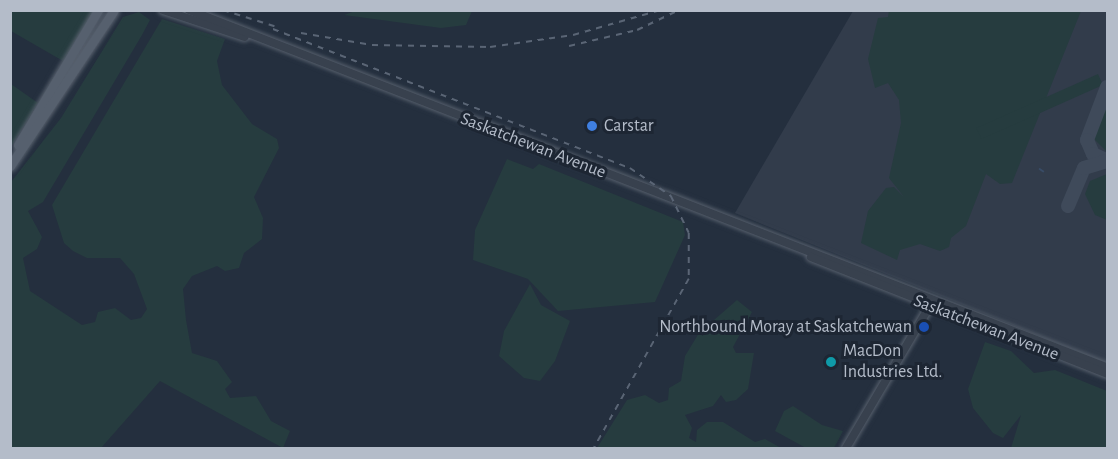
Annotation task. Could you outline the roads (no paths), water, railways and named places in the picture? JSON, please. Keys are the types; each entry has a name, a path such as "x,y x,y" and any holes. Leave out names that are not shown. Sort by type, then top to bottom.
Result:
{"main road":[{"path":"10,158 98,10"},
{"path":"10,166 114,10"}],"street":[{"name":"Saskatchewan Avenue","path":"163,10 266,42"},
{"name":"Saskatchewan Avenue","path":"189,10 800,250 1107,374"},
{"name":"Saskatchewan Avenue","path":"931,303 1107,368"},
{"path":"846,448 931,303"}],"railway":[{"path":"223,10 280,28"},
{"path":"301,33 372,45 490,47 573,35 661,10"},
{"path":"569,46 637,30 679,10"},
{"path":"273,29 630,168 671,196 689,233 689,279 594,448"}],"place":[{"name":"Carstar","path":"592,126"},
{"name":"Northbound Moray at Saskatchewan","path":"924,327"},
{"name":"MacDon Industries Ltd.","path":"831,362"}]}
